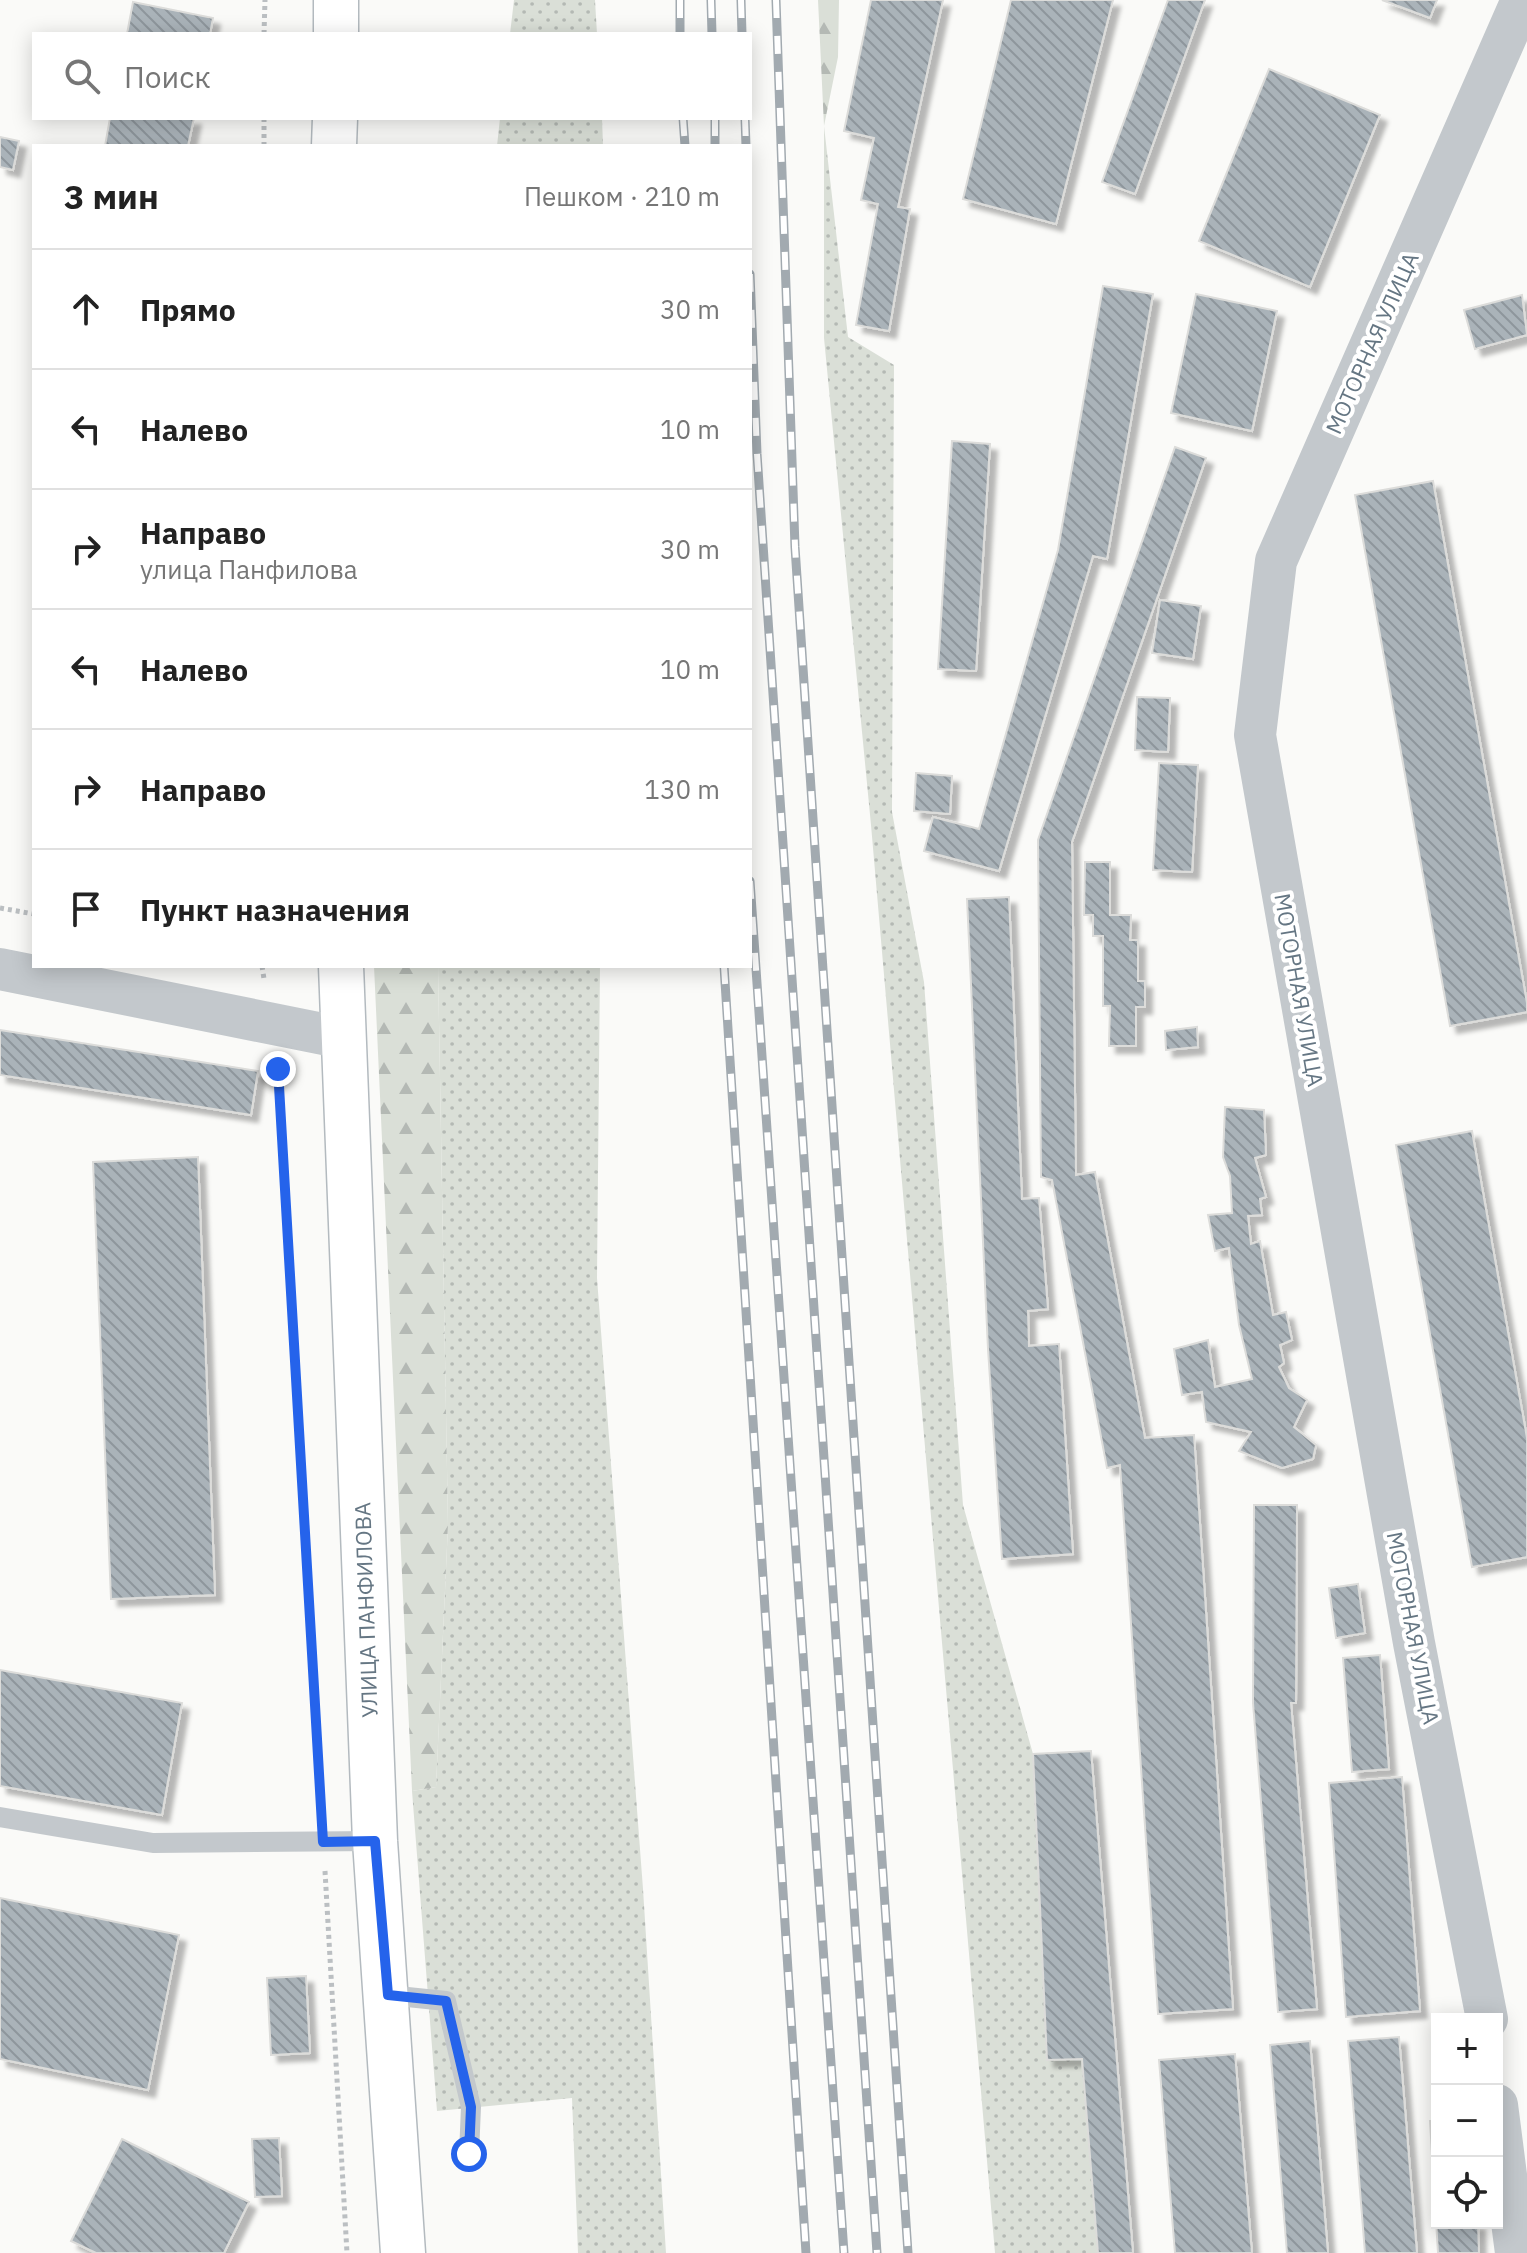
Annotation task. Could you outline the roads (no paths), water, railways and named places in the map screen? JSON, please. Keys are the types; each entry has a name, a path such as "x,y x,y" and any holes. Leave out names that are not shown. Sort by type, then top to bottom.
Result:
{"main road":[{"path":"336,0 336,32"},
{"path":"334,144 335,120"},
{"name":"УЛИЦА ПАНФИЛОВА","path":"341,968 375,1841 388,1995 403,2253"}],"street":[{"name":"МОТОРНАЯ УЛИЦА","path":"1486,2013 1414,1643 1255,735 1276,561 1522,0"},
{"path":"0,969 343,1038"},
{"path":"1503,2152 1516,2253"}],"lane":[{"path":"0,1817 153,1843 375,1841"},
{"path":"388,1995 446,2001 471,2107 469,2154"}],"railway":[{"path":"680,0 680,32"},
{"path":"711,0 712,32"},
{"path":"741,0 742,32"},
{"path":"776,0 795,547 908,2253"},
{"path":"683,120 685,144"},
{"path":"715,120 715,144"},
{"path":"745,120 746,144"},
{"path":"752,325 757,454 877,2253"},
{"path":"752,910 844,2253"},
{"path":"724,968 806,2253"}]}
